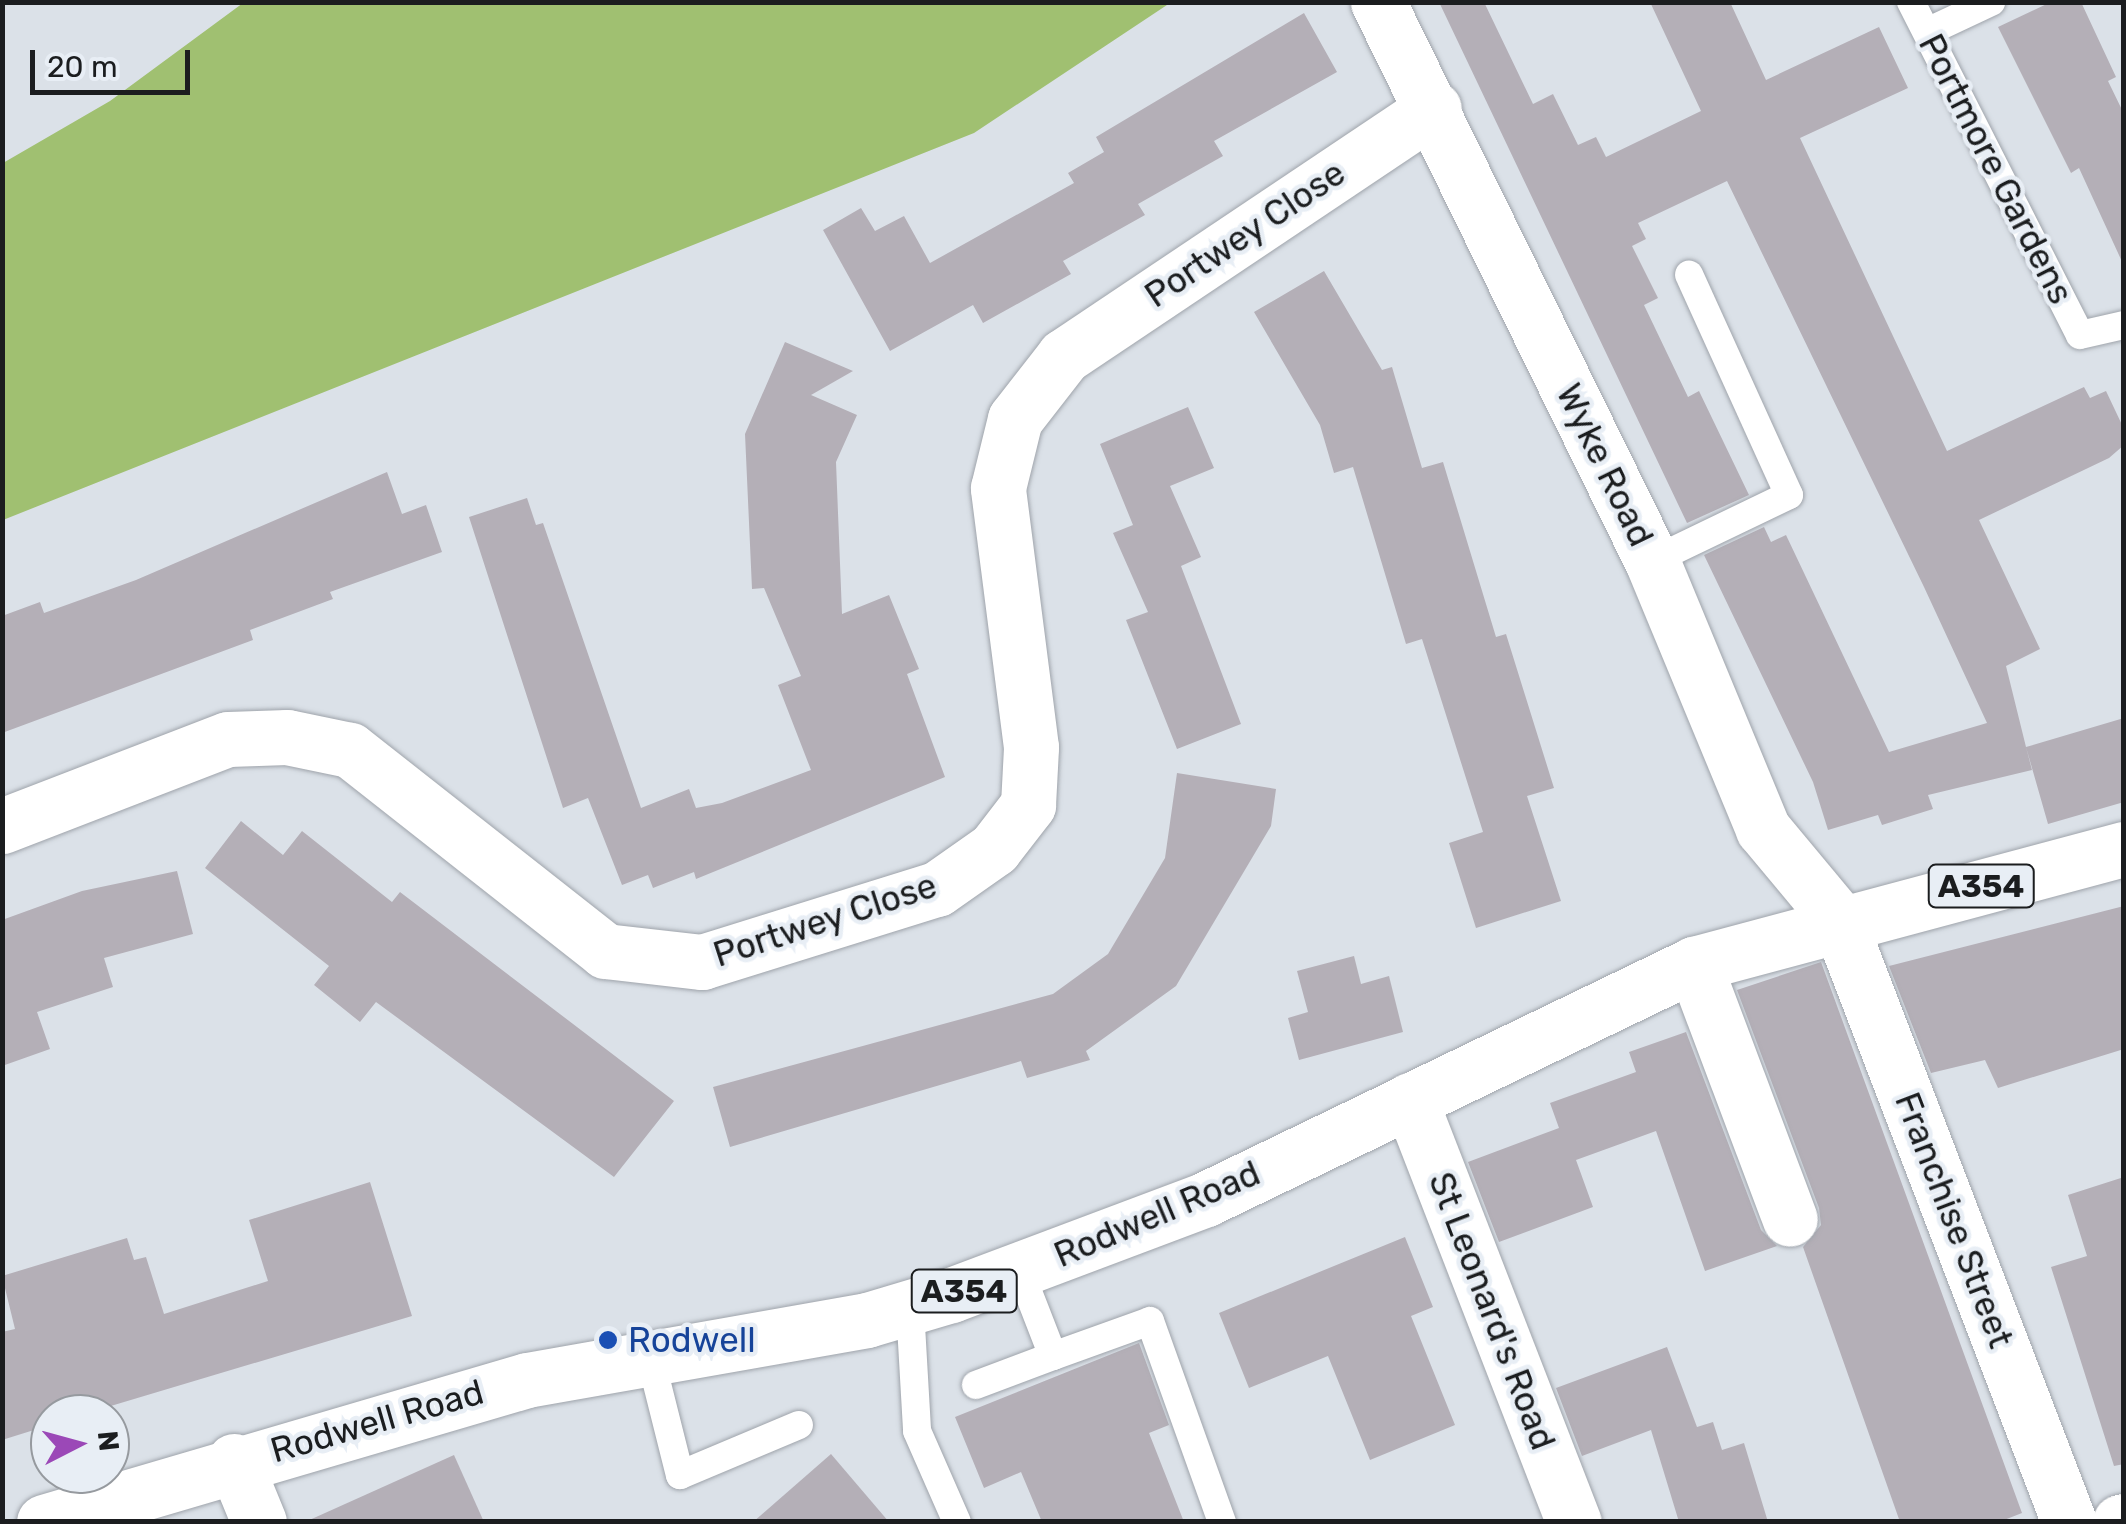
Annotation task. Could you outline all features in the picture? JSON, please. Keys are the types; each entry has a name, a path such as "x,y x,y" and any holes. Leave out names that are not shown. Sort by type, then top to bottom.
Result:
{"main road":[{"name":"Wyke Road","path":"1378,2 1434,108 1652,562 1763,829 1838,919"},
{"name":"Portwey Close","path":"2,826 228,738 287,737 350,750 605,951 702,962 936,889 994,850 1028,804 1032,747 998,488 1015,419 1064,356 1434,108"},
{"name":"Rodwell Road","path":"44,1522 234,1461 527,1380 910,1308 1020,1271 1206,1199 1694,964 1838,919 2124,849"},
{"name":"Franchise Street","path":"1838,919 2069,1522"},
{"path":"1694,964 1790,1219"},
{"name":"St Leonard's Road","path":"1410,1100 1574,1522"},
{"path":"234,1461 259,1522"}],"lane":[{"name":"Portmore Gardens","path":"1911,2 2080,335 2124,325"},
{"path":"1928,32 1991,2"},
{"path":"1652,562 1789,495 1689,275"},
{"path":"1020,1271 1053,1356"},
{"path":"910,1308 917,1431 957,1522"},
{"path":"976,1385 1150,1322 1222,1522"},
{"path":"650,1356 680,1475 798,1425"}],"green space":[{"path":"243,3 1170,3 974,133 3,520 3,163 110,101"}],"building":[{"path":"1439,2 1484,2 1533,104 1553,94 1578,145 1596,137 1606,157 1701,111 1650,2 1730,2 1766,80 1879,27 1908,88 1800,138 1947,451 2084,387 2090,398 2106,391 2124,429 2124,445 2109,458 1979,520 2040,649 2006,666 2032,770 1928,795 1933,809 1882,825 1878,815 1828,830 1813,782 1704,555 1764,527 1771,542 1786,535 1889,752 1987,723 1924,587 1727,181 1638,223 1646,239 1632,246 1658,298 1644,305 1688,397 1699,391 1749,495 1687,523"},
{"path":"2051,2 2081,2 2116,77 2108,81 2124,114 2124,266 2079,168 2071,173 1998,27"},
{"path":"1304,13 1337,72 1214,141 1223,156 1138,204 1145,215 1063,261 1071,274 983,323 973,305 890,351 823,230 861,208 875,231 904,216 930,263 1074,183 1068,173 1104,152 1096,137"},
{"path":"1324,271 1382,370 1392,367 1422,468 1443,462 1496,637 1506,634 1554,788 1527,796 1561,901 1476,928 1449,843 1483,832 1422,639 1406,644 1353,467 1334,473 1320,425 1254,312"},
{"path":"785,342 853,371 811,395 857,415 836,462 842,614 889,595 919,669 907,674 945,777 696,879 694,872 653,888 648,875 622,885 588,798 563,808 469,517 527,498 536,525 543,523 641,808 689,789 696,808 722,803 811,770 778,685 801,676 764,588 752,589 745,434"},
{"path":"1188,407 1214,468 1170,486 1201,557 1181,566 1241,724 1177,749 1126,620 1148,612 1113,533 1133,525 1100,444"},
{"path":"387,472 402,514 426,505 442,552 330,592 333,599 250,630 253,640 2,733 2,616 40,602 44,613 136,580"},
{"path":"2124,718 2124,802 2048,824 2026,747"},
{"path":"1177,773 1276,789 1271,826 1176,986 1086,1051 1090,1060 1027,1078 1021,1061 730,1147 713,1087 1053,994 1108,954 1165,858"},
{"path":"241,821 283,855 302,831 392,902 400,892 674,1101 614,1177 376,1002 360,1022 314,985 329,966 205,868"},
{"path":"177,871 193,934 104,958 113,987 37,1012 50,1049 2,1066 2,920 82,891"},
{"path":"2124,906 2124,1049 1998,1088 1985,1060 1931,1073 1889,966"},
{"path":"1354,956 1361,984 1389,976 1403,1032 1299,1060 1288,1018 1308,1012 1297,971"},
{"path":"1821,962 2022,1513 1999,1522 1900,1522 1803,1247 1821,1225 1819,1208 1737,990"},
{"path":"1686,1032 1761,1230 1777,1246 1705,1271 1656,1131 1576,1160 1593,1207 1499,1242 1468,1162 1559,1128 1550,1103 1636,1072 1629,1052"},
{"path":"2124,1177 2124,1464 2114,1466 2051,1267 2087,1256 2068,1195"},
{"path":"370,1182 412,1316 130,1400 130,1394 30,1394 30,1431 2,1440 2,1332 15,1329 2,1276 127,1238 134,1260 146,1257 164,1314 268,1281 249,1220"},
{"path":"1405,1237 1433,1307 1411,1316 1455,1425 1370,1460 1328,1356 1249,1388 1219,1313"},
{"path":"1139,1343 1169,1425 1149,1433 1184,1522 1042,1522 1021,1472 984,1488 955,1417"},
{"path":"1667,1347 1697,1427 1713,1422 1722,1450 1744,1443 1768,1522 1679,1522 1651,1430 1582,1456 1556,1388"},
{"path":"831,1454 889,1522 753,1522"},
{"path":"454,1455 484,1522 305,1522"}],"place":[{"name":"Rodwell","path":"608,1340"}]}
